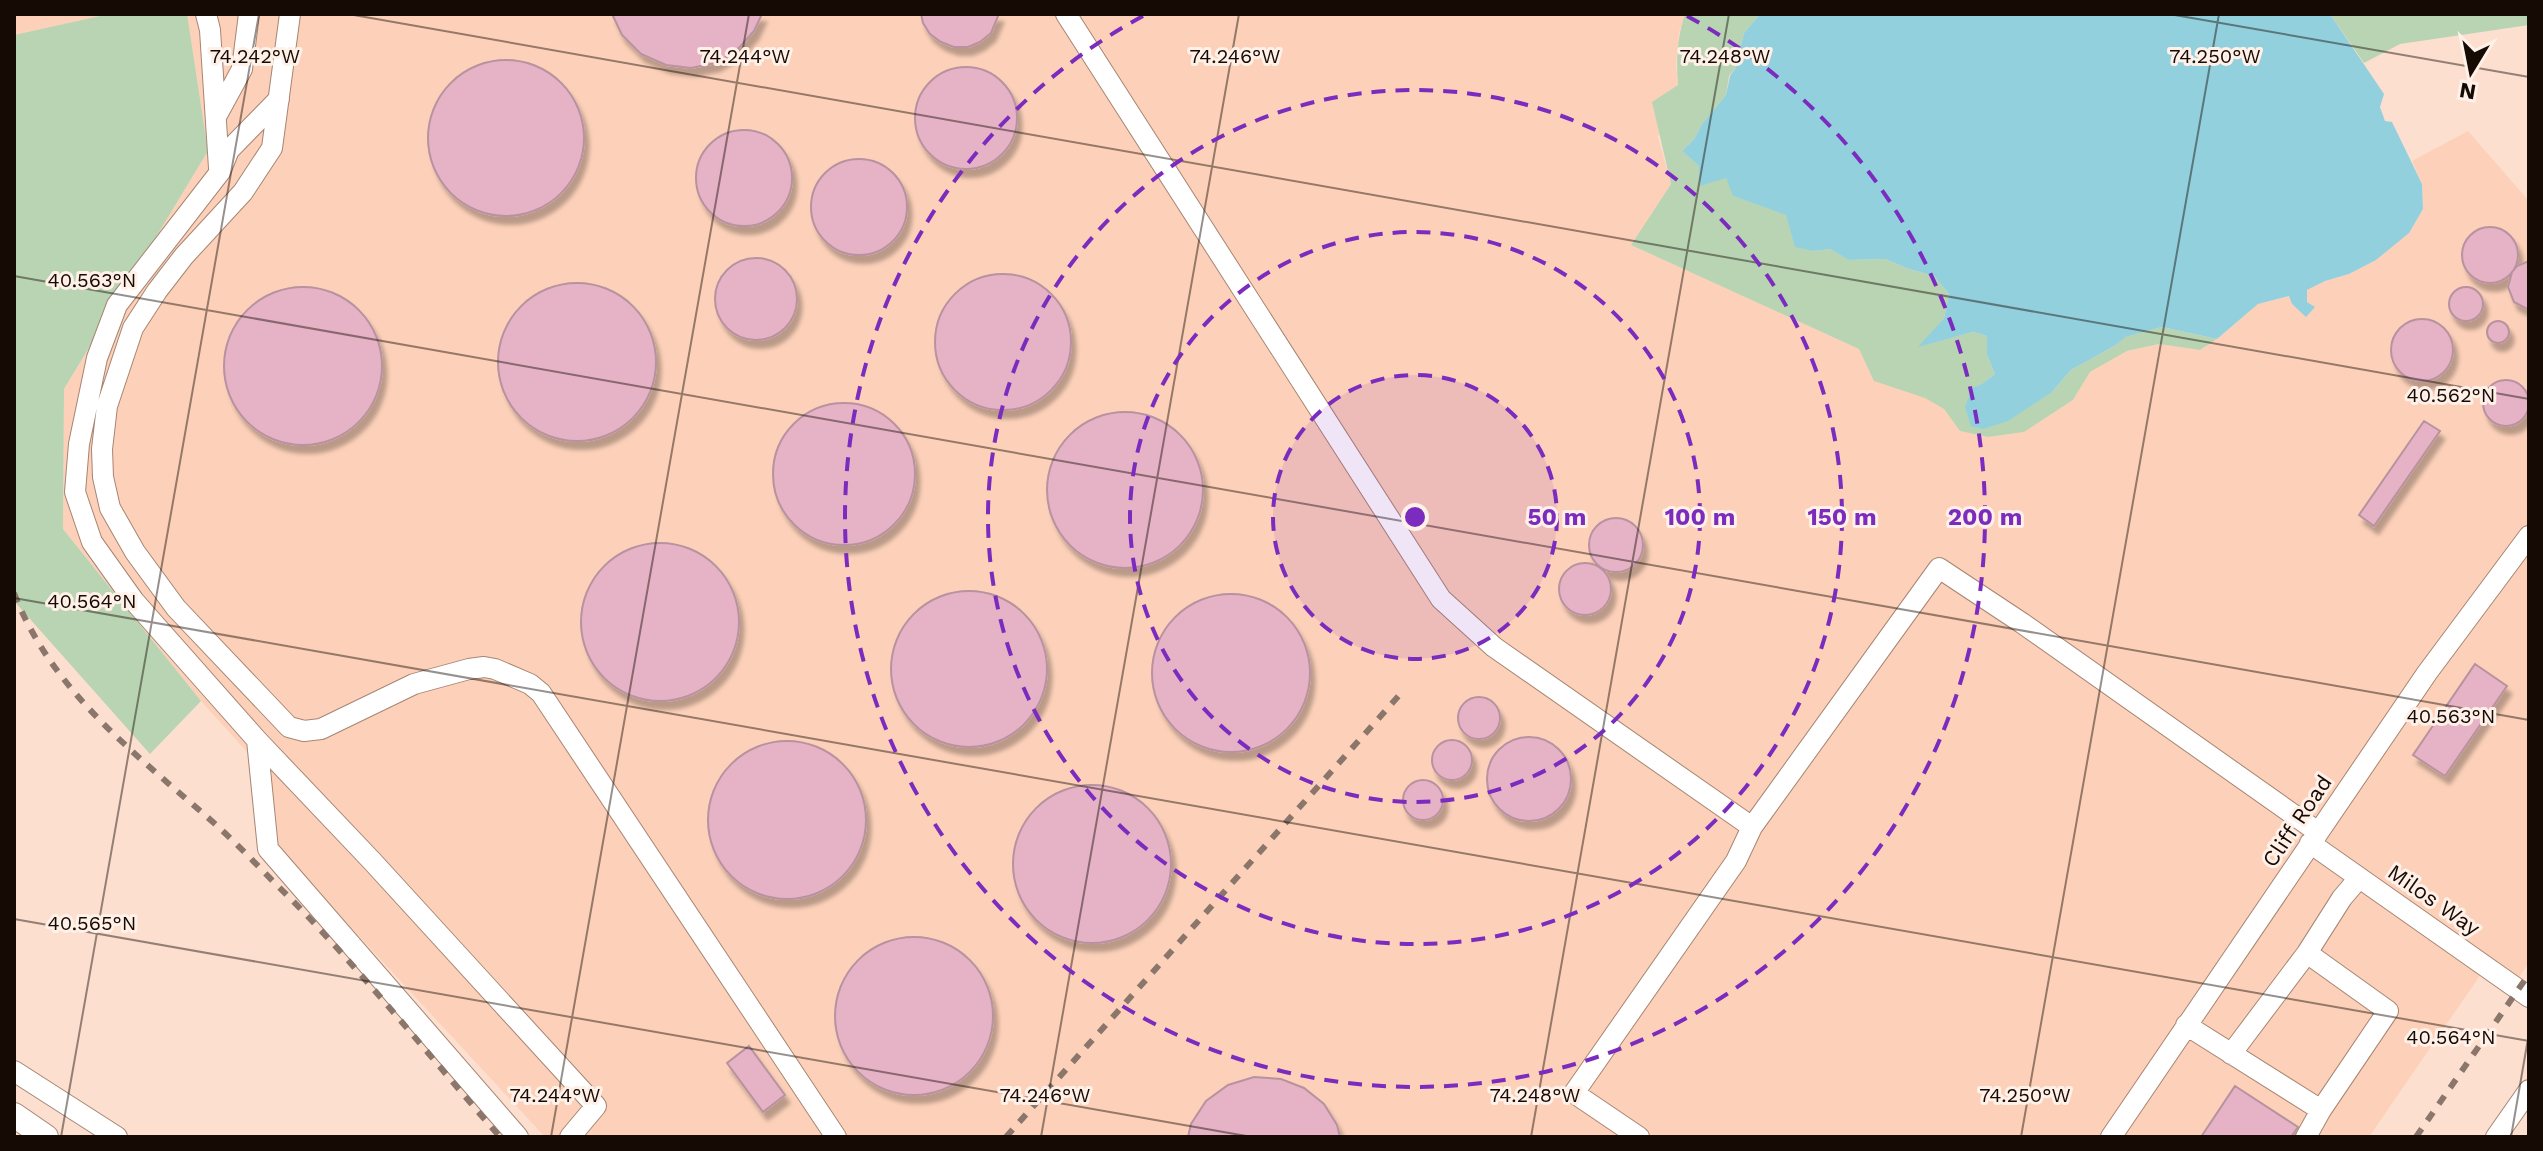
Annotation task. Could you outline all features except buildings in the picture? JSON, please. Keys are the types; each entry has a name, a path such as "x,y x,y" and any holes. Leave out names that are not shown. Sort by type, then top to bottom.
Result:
{"main road":[{"path":"14,1115 46,1137"}],"street":[{"path":"206,14 210,30 220,172"},
{"path":"216,117 242,69 249,14"},
{"path":"290,14 268,159 243,192 184,256 133,328 107,406 102,449 103,477 110,508 135,552 176,608 289,727 304,731 321,729 414,684 484,667 512,675 541,693 836,1137"},
{"path":"1066,14 1441,599 1505,655 1752,827 1736,861 1574,1093 1639,1137"},
{"path":"279,99 229,150 220,172 117,305 97,358 79,444 75,492 92,542 134,601 257,740 596,1106 570,1137"},
{"name":"Cliff Road","path":"2111,1137 2427,673 2529,536"},
{"name":"Milos Way","path":"1752,827 1939,568 2022,623 2314,838 2359,878 2529,997"},
{"path":"257,740 268,849 518,1137"},
{"path":"2231,1054 2359,878"},
{"path":"2306,1137 2388,1011 2307,953"},
{"path":"2186,1025 2321,1110"},
{"path":"14,1071 117,1137"},
{"path":"2506,1134 2529,1090"}],"shaded area":[{"path":"14,14 109,14 14,35"},
{"path":"187,14 1685,14 1679,33 1676,64 1678,85 1658,137 1671,184 1631,245 1859,349 1875,381 1925,397 1944,409 1960,431 1988,437 2024,432 2073,400 2090,372 2127,351 2159,344 2200,350 2258,304 2290,296 2292,304 2306,316 2307,290 2376,260 2409,232 2423,209 2422,184 2412,161 2468,131 2529,201 2529,963 2519,977 2492,958 2369,1137 545,1137 267,837 248,753 201,701 63,529 64,389 208,151"}],"green space":[{"path":"109,14 187,14 208,151 64,389 63,529 201,701 150,754 14,601 14,35"},
{"path":"1685,14 1760,14 1744,33 1736,67 1729,76 1726,95 1682,151 1699,166 1726,178 1734,196 1787,215 1814,251 1830,249 1850,260 1885,259 1934,276 1949,294 1944,318 1920,346 1973,332 1987,336 1987,355 1995,374 1980,385 2052,392 2071,370 2116,345 2124,337 2162,327 2217,339 2200,350 2159,344 2127,351 2090,372 2073,400 2024,432 1988,437 1960,431 1944,409 1925,398 1874,381 1859,349 1631,245 1671,184 1652,102 1678,85 1678,49"},
{"path":"2330,14 2529,14 2529,25 2400,44 2364,63"}],"water":[{"path":"1760,14 2330,14 2384,94 2380,107 2385,121 2392,122 2422,184 2423,209 2409,233 2376,260 2307,290 2307,302 2315,307 2306,317 2292,304 2289,296 2258,304 2217,339 2162,327 2125,337 2071,370 2052,392 2008,421 1983,429 1971,426 1965,407 1972,388 1995,374 1987,355 1987,336 1973,332 1918,347 1944,318 1949,294 1934,276 1885,259 1849,260 1830,249 1814,251 1795,247 1786,215 1733,196 1726,178 1700,186 1699,166 1682,151 1726,95 1744,33"}],"railway":[{"path":"14,593 30,629 50,661 99,720 224,832 319,928 500,1137"},
{"path":"1006,1137 1403,691"},
{"path":"2416,1137 2529,974"}]}
